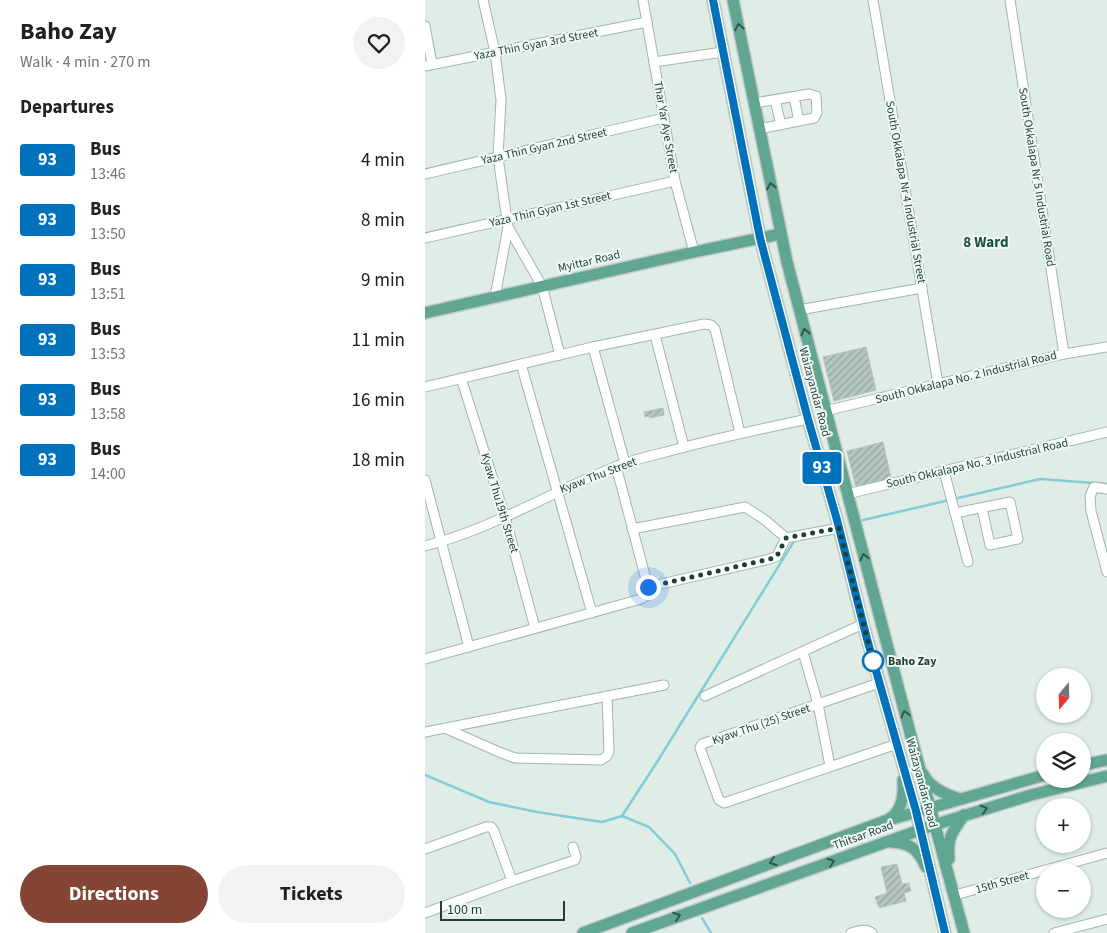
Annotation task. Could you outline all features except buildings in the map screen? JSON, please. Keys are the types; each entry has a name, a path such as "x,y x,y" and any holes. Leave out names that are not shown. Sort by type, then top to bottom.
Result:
{"main road":[{"name":"Waizayandar Road","path":"713,0 760,238 879,683 916,811 945,933"},
{"name":"Waizayandar Road","path":"733,0 780,234 825,411 964,933"},
{"name":"Myittar Road","path":"425,313 780,234"},
{"path":"855,593 872,589"},
{"path":"1091,763 1107,760"},
{"path":"918,761 925,778 935,788 948,796 960,800"},
{"path":"885,821 893,817 901,805 903,766"},
{"name":"Thitsar Road","path":"632,933 920,829 1031,795 1107,776"},
{"name":"Thitsar Road","path":"583,933 885,821 1036,778"},
{"path":"950,879 949,839 954,828 964,815"},
{"path":"887,842 904,843 911,847 921,856 935,885"}],"street":[{"path":"483,0 495,52 501,100 498,157 508,223 495,297"},
{"name":"Thar Yar Aye Street","path":"643,0 675,181 694,252"},
{"name":"South Okkalapa Nr 4 Industrial Street","path":"873,0 938,384"},
{"name":"South Okkalapa Nr 5 Industrial Road","path":"1011,0 1064,354"},
{"name":"Yaza Thin Gyan 3rd Street","path":"429,65 647,22"},
{"path":"425,26 429,65"},
{"path":"654,62 723,52"},
{"path":"754,103 809,94 816,96 816,116 759,129"},
{"path":"794,96 799,121"},
{"path":"775,100 781,125"},
{"name":"Yaza Thin Gyan 2nd Street","path":"425,174 664,118"},
{"name":"Yaza Thin Gyan 1st Street","path":"425,238 508,223 675,181"},
{"path":"508,223 542,286 560,355"},
{"path":"799,310 922,288"},
{"path":"425,387 593,347 704,324 711,325 715,329 740,433"},
{"path":"655,335 683,447"},
{"path":"425,659 641,599 646,596 648,587 633,529 593,347"},
{"name":"South Okkalapa No. 2 Industrial Road","path":"825,411 1064,354 1107,347"},
{"path":"521,364 592,612"},
{"name":"Kyaw Thu19th Street","path":"461,378 505,517 535,628"},
{"name":"Kyaw Thu Street","path":"425,546 441,542 505,517 558,491 620,465 740,433 808,419"},
{"name":"South Okkalapa No. 3 Industrial Road","path":"847,494 1107,432"},
{"path":"944,471 968,562"},
{"path":"425,480 469,647"},
{"path":"1107,489 1094,487 1090,496 1091,511 1107,572"},
{"path":"955,513 1010,502 1018,539 990,545 982,508"},
{"path":"633,529 745,507 765,520 786,538"},
{"path":"786,538 839,528"},
{"path":"648,587 770,559 777,556 786,538"},
{"path":"705,696 863,624"},
{"path":"803,652 818,704"},
{"name":"Kyaw Thu (25) Street","path":"879,683 702,744 700,748 719,800 724,803 897,744"},
{"path":"425,732 664,685"},
{"path":"447,728 515,758 601,760 607,756 609,751 607,696"},
{"name":"Kyaw Thu (25) Street","path":"818,704 830,766"},
{"path":"425,849 486,827 491,827 495,831 512,881"},
{"path":"425,913 575,860 573,847"},
{"name":"15th Street","path":"955,895 1107,853"},
{"path":"1055,933 1107,919"},
{"path":"851,933 862,930 871,932"}],"waterway":[{"path":"859,521 1040,479 1107,484"},
{"path":"622,816 796,538"},
{"path":"425,775 489,802 602,822 622,816 649,827 675,854 690,883"},
{"path":"702,918 711,933"}],"bus line":[{"name":"93","path":"713,0 760,238 837,520 867,639 916,811 945,933"}],"place":[{"name":"Baho Zay","path":"873,661"}],"district":[{"name":"8 Ward","path":"986,242"}],"route":[{"path":"648,587 770,559 777,556 786,538 839,528 873,661"}]}
